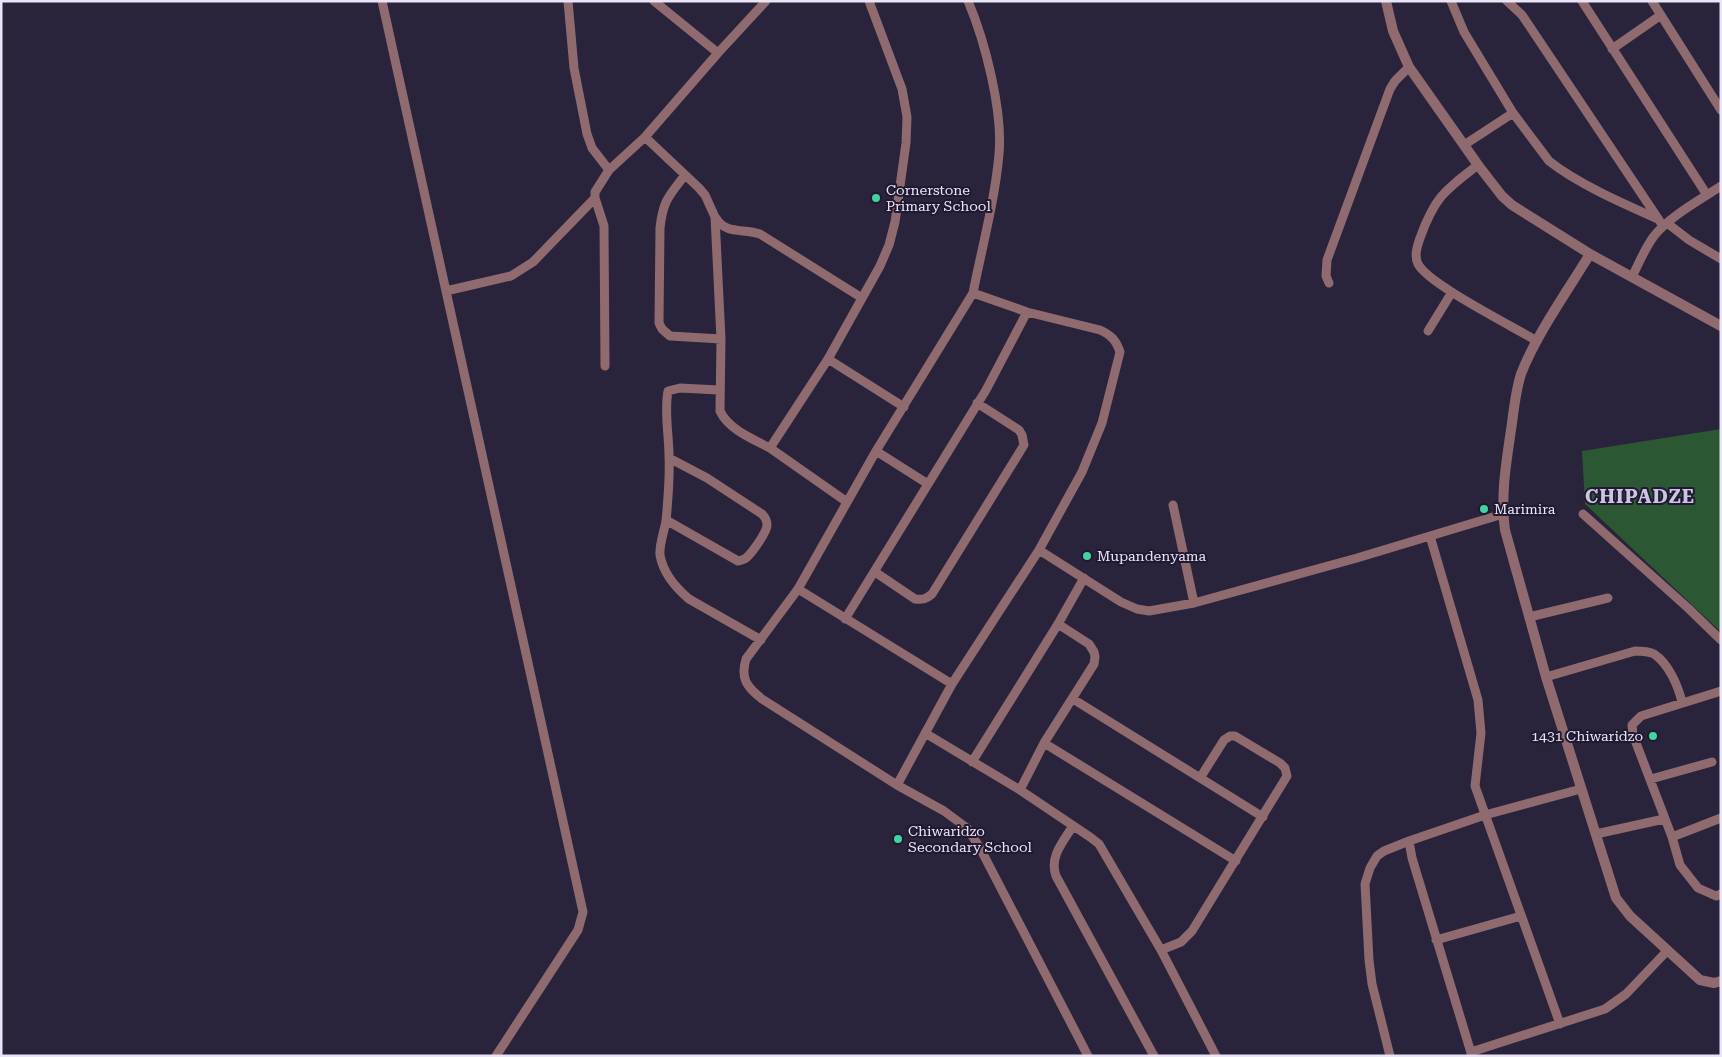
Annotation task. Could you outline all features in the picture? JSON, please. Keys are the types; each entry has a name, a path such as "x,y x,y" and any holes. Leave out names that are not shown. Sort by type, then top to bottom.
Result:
{"street":[{"path":"382,1 584,912 578,930 496,1056"},
{"path":"568,1 574,68 587,134 592,148 609,170"},
{"path":"654,1 718,53"},
{"path":"770,448 828,359 862,298 889,245 895,222 906,143 907,117 902,89 869,1"},
{"path":"968,1 983,40 999,124 1000,152 973,293 876,452 798,589 746,659 743,668 744,677 753,692 897,785 944,811 968,828 1088,1056"},
{"path":"1386,1 1393,32 1409,67 1502,196 1512,205 1590,254 1721,326"},
{"path":"1451,1 1464,32 1513,113 1542,154 1556,167 1604,194 1663,223 1720,258"},
{"path":"1507,1 1522,15 1663,223"},
{"path":"1582,1 1707,195"},
{"path":"1652,1 1721,110"},
{"path":"605,366 604,226 595,198 595,192 609,170 645,137 760,3"},
{"path":"1612,49 1661,15"},
{"path":"1329,283 1326,276 1327,260 1371,138 1390,89 1409,67"},
{"path":"1464,145 1513,113"},
{"path":"645,137 705,195 719,224 729,230 753,232 765,237 862,298"},
{"path":"1478,165 1448,188 1434,205 1416,249 1416,259 1423,271 1452,292 1537,341"},
{"path":"686,175 663,206 660,228 659,323 662,329 670,336 721,339"},
{"path":"1632,277 1645,250 1663,223 1721,186"},
{"path":"446,291 511,276 533,262 595,198"},
{"path":"715,217 721,339 720,412 730,425 770,448 847,502"},
{"path":"1590,254 1537,341 1517,387 1508,451 1503,514 1509,550 1546,677 1612,888 1621,907 1700,980 1714,983 1721,981"},
{"path":"1428,331 1452,292"},
{"path":"897,785 952,684 1039,550 1082,472 1102,423 1120,352 1116,341 1109,334 1100,330 1027,312 973,293"},
{"path":"845,619 978,403 1027,312"},
{"path":"828,359 904,408"},
{"path":"719,390 680,388 668,392 666,401 669,458 666,520 660,554 665,570 673,584 689,598 761,640"},
{"path":"875,572 915,599 922,600 928,598 1024,445 1019,430 978,403"},
{"path":"876,452 928,484"},
{"path":"666,520 738,561 745,559 765,532 767,526 762,514 707,478 669,458"},
{"path":"1173,505 1194,603"},
{"path":"1039,550 1121,602 1149,611 1194,603 1503,514"},
{"path":"1583,514 1721,640"},
{"path":"1430,536 1478,700 1481,733 1475,786 1560,1024"},
{"path":"972,762 1058,624 1084,578"},
{"path":"798,589 952,684"},
{"path":"1529,617 1608,598"},
{"path":"1020,790 1044,742 1094,664 1093,648 1058,624"},
{"path":"1546,677 1635,652 1645,651 1661,660 1676,683 1682,702"},
{"path":"1721,691 1640,716 1632,725 1633,735 1672,837 1680,865 1698,888 1716,896 1721,894"},
{"path":"1073,699 1263,817"},
{"path":"926,733 1020,790 1099,844 1161,950 1216,1056"},
{"path":"1161,950 1181,942 1192,931 1287,776 1285,768 1280,763 1235,736 1230,736 1224,740 1200,778"},
{"path":"1044,742 1236,861"},
{"path":"1651,779 1712,762"},
{"path":"1390,1056 1372,984 1369,960 1366,884 1370,868 1377,856 1384,851 1485,816 1581,789"},
{"path":"1672,837 1721,818"},
{"path":"1596,834 1664,819"},
{"path":"1073,826 1054,859 1053,867 1056,876 1154,1056"},
{"path":"1409,842 1412,858 1471,1054 1605,1009 1626,994 1667,950"},
{"path":"1436,940 1521,916"}],"green space":[{"path":"1721,429 1721,632 1585,504 1582,451"}],"place":[{"name":"Cornerstone Primary School","path":"876,198"},
{"name":"Marimira","path":"1484,509"},
{"name":"Mupandenyama","path":"1087,556"},
{"name":"1431 Chiwaridzo","path":"1653,736"},
{"name":"Chiwaridzo Secondary School","path":"898,839"}],"district":[{"name":"CHIPADZE","path":"1640,496"}]}
